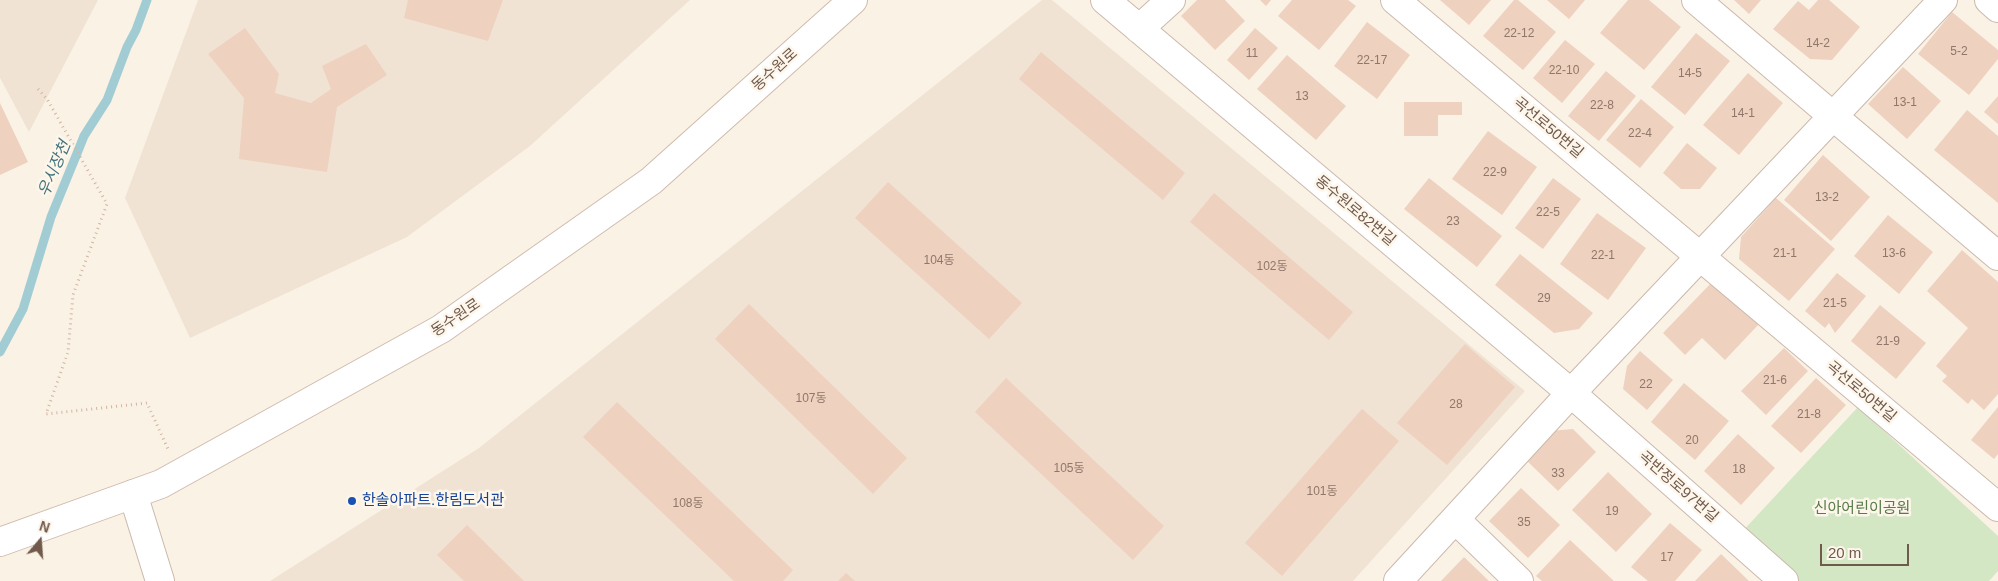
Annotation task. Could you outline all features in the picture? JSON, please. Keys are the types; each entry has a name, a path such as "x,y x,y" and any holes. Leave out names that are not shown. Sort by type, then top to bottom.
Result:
{"street":[{"name":"동수원로","path":"0,542 161,484 449,323 650,181 853,0"},
{"name":"동수원로82번길","path":"1105,0 1571,393"},
{"path":"1139,29 1171,0"},
{"name":"곡선로50번길","path":"1395,0 1998,507"},
{"path":"1696,0 1998,256"},
{"path":"1398,581 1571,393 1943,0"},
{"path":"1989,0 1998,8"},
{"name":"곡반정로97번길","path":"1571,393 1784,581"},
{"path":"133,494 160,581"},
{"path":"1455,520 1519,581"}],"path":[{"path":"38,89 47,99 107,204 73,295 68,352 46,414 147,403 180,474"}],"shaded area":[{"path":"0,0 98,0 29,132 0,78"},
{"path":"198,0 690,0 530,146 407,237 190,338 125,198"},
{"path":"1042,0 1052,0 1525,391 1353,581 270,581 479,448"}],"green space":[{"name":"신아어린이공원","path":"1858,407 1998,536 1998,571 1989,581 1791,581 1740,534"}],"building":[{"path":"408,0 503,0 488,41 404,18"},
{"path":"1197,0 1225,0 1245,21 1215,50 1181,16"},
{"path":"1260,0 1271,0 1266,6"},
{"path":"1292,0 1348,0 1356,6 1319,50 1278,16"},
{"path":"1440,0 1491,0 1469,25"},
{"path":"1514,0 1518,0 1556,32 1523,70 1483,36"},
{"path":"1547,0 1585,0 1569,19"},
{"path":"1628,0 1649,0 1681,27 1644,70 1600,33"},
{"path":"1734,0 1761,0 1749,14"},
{"path":"1818,0 1829,0 1860,27 1832,60 1810,59 1773,29 1798,1 1809,10"},
{"path":"1952,12 1998,50 1998,59 1969,95 1918,54"},
{"path":"1367,22 1410,55 1377,99 1334,66"},
{"path":"245,28 279,74 275,93 311,103 331,89 322,66 366,44 387,75 337,107 327,172 239,159 244,98 208,54"},
{"path":"1255,28 1278,48 1249,80 1227,60"},
{"path":"1696,33 1730,61 1685,115 1651,87"},
{"path":"1565,40 1595,64 1562,103 1533,78"},
{"path":"1041,52 1185,173 1163,200 1019,79"},
{"path":"1287,55 1346,106 1316,140 1257,89"},
{"path":"1903,67 1941,101 1907,139 1868,104"},
{"path":"1606,71 1636,96 1599,141 1568,116"},
{"path":"1748,73 1783,103 1739,155 1703,125"},
{"path":"1998,96 1998,124 1984,112"},
{"path":"1641,99 1674,127 1640,168 1606,140"},
{"path":"1404,102 1462,102 1462,115 1438,115 1438,136 1404,136"},
{"path":"0,103 28,162 0,175"},
{"path":"1967,110 1998,136 1998,203 1934,150"},
{"path":"1488,131 1537,167 1502,215 1452,179"},
{"path":"1687,143 1717,168 1700,189 1681,189 1663,173"},
{"path":"1823,155 1870,197 1831,241 1784,200"},
{"path":"1429,178 1502,236 1477,267 1404,209"},
{"path":"1553,178 1581,199 1543,249 1515,228"},
{"path":"888,182 1022,303 989,339 855,218"},
{"path":"1214,193 1353,312 1329,340 1190,222"},
{"path":"1776,198 1835,249 1789,301 1739,259 1741,237"},
{"path":"1597,213 1646,248 1608,300 1560,264"},
{"path":"1888,215 1933,252 1899,294 1854,256"},
{"path":"1962,250 1998,282 1998,394 1984,410 1972,399 1968,404 1942,381 1947,376 1936,366 1968,328 1927,291"},
{"path":"1520,254 1593,313 1579,329 1554,333 1495,285"},
{"path":"1837,273 1866,296 1835,333 1829,323 1825,328 1805,311"},
{"path":"1714,280 1759,324 1725,360 1702,338 1685,355 1663,333"},
{"path":"749,304 907,458 873,494 715,339"},
{"path":"1880,305 1926,343 1896,379 1851,341"},
{"path":"1465,344 1515,387 1447,465 1397,423"},
{"path":"1784,348 1808,371 1766,415 1741,391"},
{"path":"1640,351 1673,380 1647,410 1623,389 1627,366"},
{"path":"1006,378 1164,526 1133,560 975,412"},
{"path":"1816,378 1846,405 1801,453 1771,426"},
{"path":"1684,383 1729,421 1695,460 1651,422"},
{"path":"617,402 793,570 783,581 734,581 583,437"},
{"path":"1998,407 1998,454 1994,459 1971,440"},
{"path":"1362,409 1399,441 1282,576 1245,543"},
{"path":"1573,429 1596,452 1558,491 1524,458 1550,431"},
{"path":"1738,434 1775,468 1741,505 1704,471"},
{"path":"1608,472 1652,514 1616,552 1572,510"},
{"path":"1521,488 1560,525 1528,558 1489,521"},
{"path":"1670,523 1702,550 1675,581 1648,581 1631,567"},
{"path":"467,525 524,581 464,581 437,555"},
{"path":"1570,540 1614,581 1542,581 1536,576"},
{"path":"1721,554 1749,581 1695,581"},
{"path":"1464,557 1489,581 1441,581"},
{"path":"846,573 855,581 838,581"}],"waterway":[{"name":"우시장천","path":"0,352 23,309 51,217 84,136 107,100 147,0"}],"place":[{"name":"한솔아파트.한림도서관","path":"352,501"}]}
